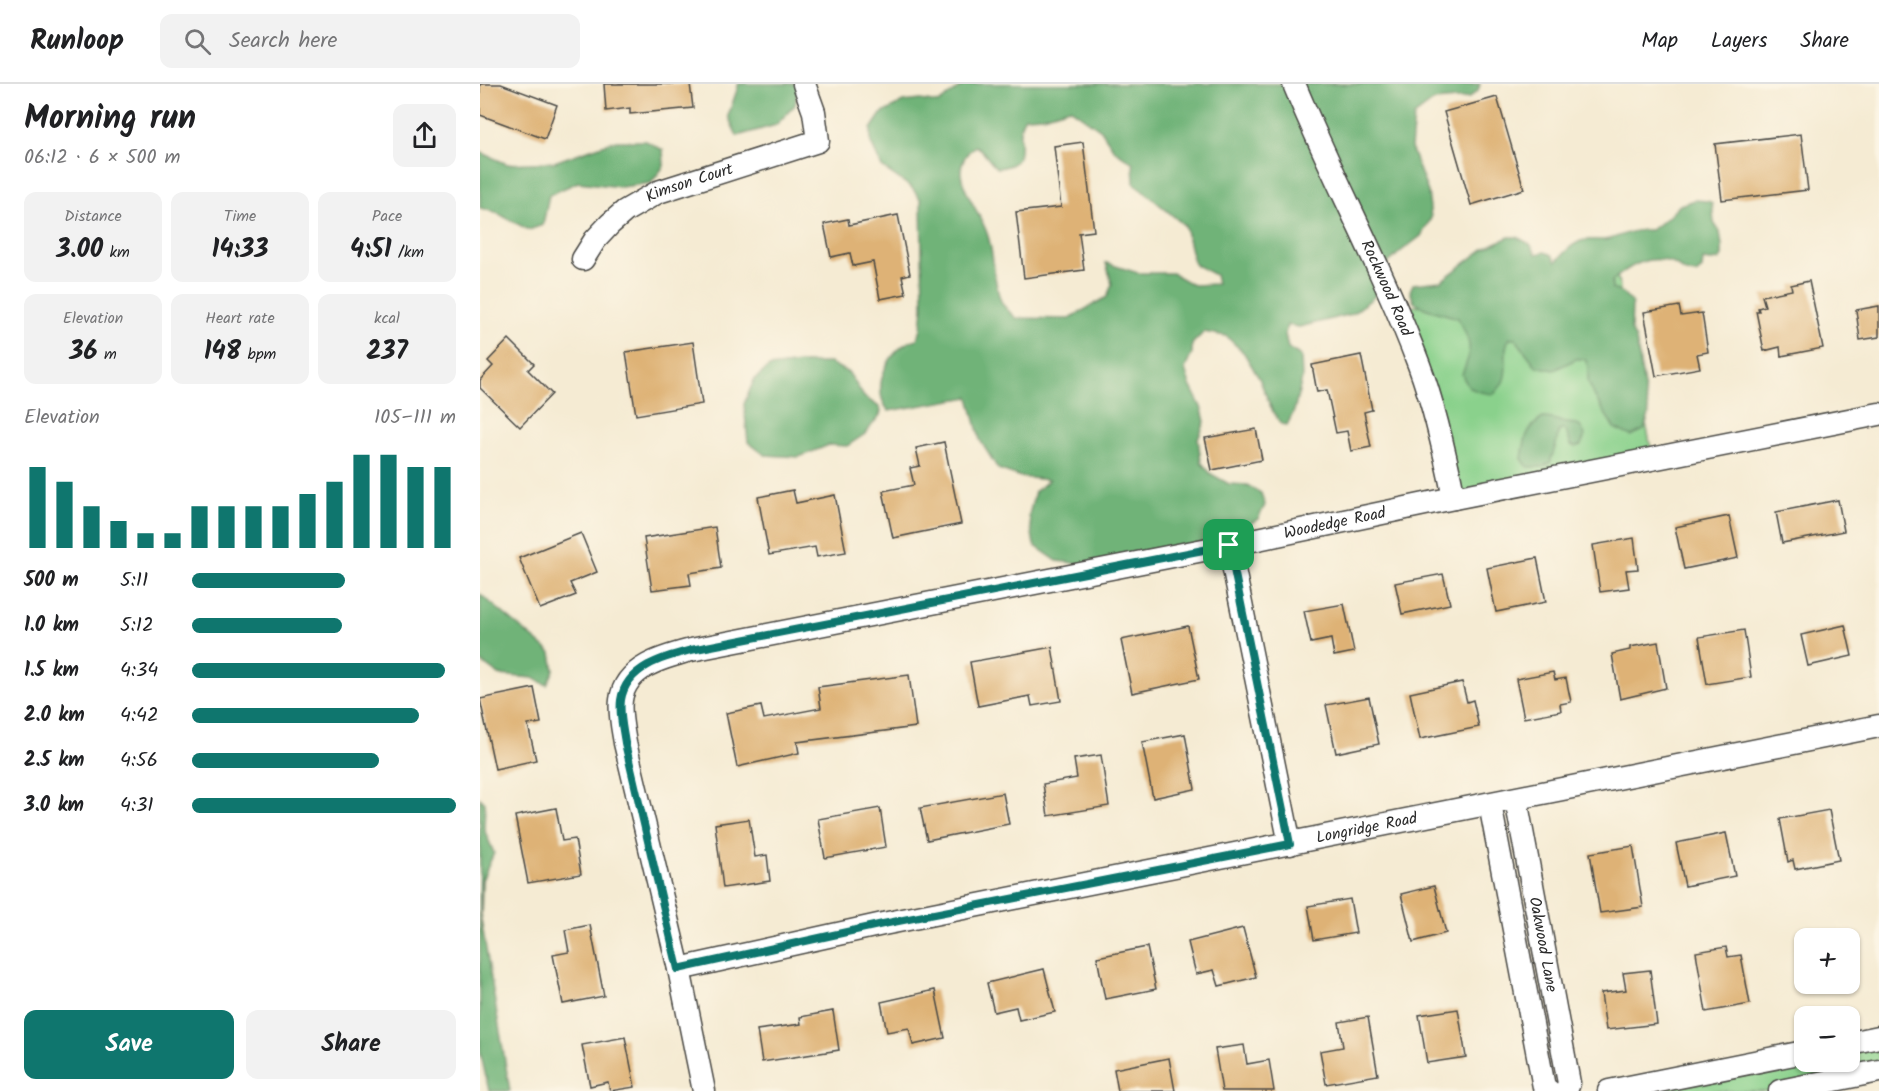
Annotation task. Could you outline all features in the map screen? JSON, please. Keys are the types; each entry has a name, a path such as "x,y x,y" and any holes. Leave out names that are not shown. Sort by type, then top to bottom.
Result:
{"street":[{"name":"Kimson Court","path":"583,259 595,240 610,224 625,211 658,192 818,141 814,112 804,84"},
{"name":"Rockwood Road","path":"1294,84 1397,310 1420,367 1440,432 1454,498"},
{"name":"Woodedge Road","path":"678,969 625,743 621,700 631,680 640,670 652,663 670,655 1879,414"},
{"path":"1229,545 1290,844"},
{"name":"Longridge Road","path":"678,969 883,924 1879,726"},
{"name":"Oakwood Lane","path":"1516,799 1569,1083 1566,1091"},
{"name":"Oakwood Lane","path":"1490,804 1544,1087 1549,1091"},
{"path":"678,969 704,1091"},
{"path":"1860,1041 1879,1037"},
{"path":"1609,1091 1794,1054"},
{"path":"1780,1091 1879,1071"}],"green space":[{"path":"738,84 799,84 795,105 776,125 737,136 728,116"},
{"path":"965,84 1480,84 1478,91 1469,98 1434,101 1414,116 1411,148 1428,192 1431,218 1421,236 1379,272 1375,296 1352,314 1299,327 1287,325 1285,334 1288,348 1301,356 1302,379 1294,411 1287,425 1281,424 1272,410 1259,378 1244,353 1226,336 1204,332 1192,344 1192,353 1185,369 1205,422 1198,439 1201,462 1211,474 1229,484 1247,485 1261,493 1265,505 1258,519 1235,533 1113,568 1057,561 1034,545 1029,515 1035,492 1049,480 1021,477 998,469 980,440 969,397 889,411 883,402 881,391 885,369 898,350 917,339 921,329 923,306 921,200 912,188 882,167 871,143 871,129 881,114 903,102 920,100 938,103","holes":["1070,108 1101,130 1114,150 1133,163 1134,183 1185,226 1194,264 1215,275 1217,284 1193,285 1172,273 1138,273 1106,263 1112,284 1107,297 1068,319 1016,318 1003,305 998,293 987,233 961,174 963,161 975,146 997,168 1016,161 1020,148 1021,124 1025,117 1043,116"]},
{"path":"614,141 646,141 663,150 664,166 651,183 621,187 578,182 549,195 543,225 529,230 495,212 480,208 480,152 507,164 554,162"},
{"path":"1694,200 1712,203 1714,223 1720,232 1722,246 1722,256 1719,260 1703,260 1702,269 1696,274 1687,273 1663,260 1647,261 1625,271 1612,281 1612,289 1623,293 1632,303 1631,330 1636,340 1649,415 1644,430 1631,436 1614,428 1595,397 1588,382 1588,367 1585,359 1576,359 1554,370 1536,366 1515,338 1510,338 1506,348 1505,377 1498,390 1494,394 1470,387 1462,374 1468,358 1468,339 1458,318 1427,309 1414,302 1410,291 1413,284 1441,281 1485,248 1509,237 1517,237 1530,244 1536,254 1545,252 1552,255 1556,262 1577,242 1607,240 1635,231 1651,230 1680,205"},
{"path":"1615,264 1653,459 1454,498 1397,310"},
{"path":"800,363 830,363 849,373 864,397 881,410 880,415 865,434 847,446 829,445 799,457 765,455 748,442 744,404 754,380 769,367"},
{"path":"1543,418 1578,425 1585,435 1581,445 1575,447 1571,445 1563,429 1558,432 1550,463 1543,467 1528,467 1522,459 1525,440 1533,426"},
{"path":"480,594 551,653 554,670 547,685 533,678 499,675 480,661"},
{"path":"480,798 485,803 484,829 494,853 482,880 481,919 510,1091 489,1091 480,1051"},
{"path":"1879,1037 1879,1072 1781,1091 1609,1091 1794,1063 1794,1072 1860,1072 1860,1041"}],"building":[{"path":"480,84 501,84 557,105 545,139 480,115"},
{"path":"604,84 690,84 693,108 630,114 630,108 606,111"},
{"path":"1497,97 1524,189 1471,205 1444,112"},
{"path":"1801,134 1808,190 1722,200 1715,144"},
{"path":"1083,142 1094,231 1079,233 1084,270 1024,278 1016,212 1061,207 1054,146"},
{"path":"898,215 910,274 902,276 906,294 880,299 873,262 853,266 850,253 831,257 824,224 848,219 849,225"},
{"path":"1809,281 1823,348 1781,356 1780,347 1764,351 1756,311 1765,306 1762,296 1792,290 1791,285"},
{"path":"1679,306 1681,316 1702,313 1708,352 1697,354 1700,368 1656,376 1644,312"},
{"path":"1879,306 1879,337 1860,340 1856,310"},
{"path":"509,339 534,364 528,370 552,394 520,427 480,388 480,380 493,366 488,361"},
{"path":"693,342 702,404 636,415 626,352"},
{"path":"1361,355 1372,410 1364,412 1371,447 1351,451 1347,431 1336,433 1327,390 1317,392 1312,365"},
{"path":"1256,429 1262,460 1212,470 1205,438"},
{"path":"944,442 961,524 893,538 883,491 914,485 910,468 920,466 916,448"},
{"path":"793,490 796,503 835,495 846,552 817,557 815,547 769,555 758,497"},
{"path":"1838,500 1844,531 1782,543 1776,512"},
{"path":"1729,516 1738,558 1684,569 1675,527"},
{"path":"715,527 721,568 689,573 691,585 652,590 644,538"},
{"path":"581,533 597,572 570,583 576,595 540,609 519,558"},
{"path":"1634,538 1638,569 1626,570 1629,588 1600,592 1593,545"},
{"path":"1537,558 1546,602 1496,612 1487,568"},
{"path":"1443,574 1450,604 1402,614 1395,583"},
{"path":"1344,604 1354,652 1334,656 1331,639 1311,643 1304,611"},
{"path":"1845,625 1852,656 1808,666 1801,635"},
{"path":"1188,626 1199,679 1132,693 1121,640"},
{"path":"1744,630 1751,677 1707,684 1699,637"},
{"path":"1658,642 1666,688 1620,699 1612,654 1630,650 1630,647"},
{"path":"1052,647 1061,701 1032,706 1030,696 978,706 970,662"},
{"path":"1553,672 1555,680 1566,678 1571,702 1560,704 1561,711 1524,718 1516,679"},
{"path":"909,675 916,727 797,742 799,753 737,767 726,713 761,706 764,719 821,708 818,687"},
{"path":"1462,682 1467,702 1473,700 1479,727 1420,739 1410,693"},
{"path":"534,688 541,723 528,725 536,760 495,769 480,699"},
{"path":"1369,697 1379,744 1336,753 1326,705"},
{"path":"1185,734 1195,789 1153,798 1142,742"},
{"path":"1101,755 1109,806 1048,816 1043,784 1077,778 1074,759"},
{"path":"1003,793 1009,824 927,840 920,808"},
{"path":"556,808 562,841 575,839 581,874 528,883 515,816"},
{"path":"880,808 886,847 825,858 818,819"},
{"path":"1829,810 1839,860 1795,869 1793,860 1788,862 1780,819"},
{"path":"749,819 755,857 767,855 770,881 723,888 715,824"},
{"path":"1726,833 1735,876 1685,886 1676,843"},
{"path":"1633,846 1643,907 1600,913 1590,853"},
{"path":"1434,886 1446,933 1413,942 1401,894"},
{"path":"1350,899 1356,933 1314,940 1308,906"},
{"path":"590,925 604,996 563,1004 553,955 569,952 565,930"},
{"path":"1243,928 1256,977 1219,986 1214,970 1196,974 1188,942"},
{"path":"1147,947 1156,989 1105,999 1097,957"},
{"path":"1726,947 1728,957 1741,955 1750,1004 1706,1012 1696,952"},
{"path":"1044,969 1055,1012 1019,1020 1016,1007 994,1012 987,983"},
{"path":"1650,970 1657,1024 1606,1030 1601,993 1626,990 1623,973"},
{"path":"935,990 945,1038 913,1045 909,1028 887,1032 881,1002"},
{"path":"1458,1009 1466,1057 1427,1063 1419,1015"},
{"path":"833,1011 839,1050 762,1062 757,1030 801,1024 800,1017"},
{"path":"1368,1017 1378,1075 1326,1084 1320,1051 1343,1047 1339,1022"},
{"path":"625,1037 635,1087 610,1091 608,1082 590,1086 582,1045"},
{"path":"1244,1045 1247,1064 1269,1060 1274,1091 1222,1091 1215,1049"},
{"path":"1169,1058 1175,1091 1118,1091 1114,1069"}],"route":[{"path":"1229,545 1290,844 883,924 678,969 625,743 622,720 621,700 624,690 640,670 670,655 691,650 1229,545"}]}
